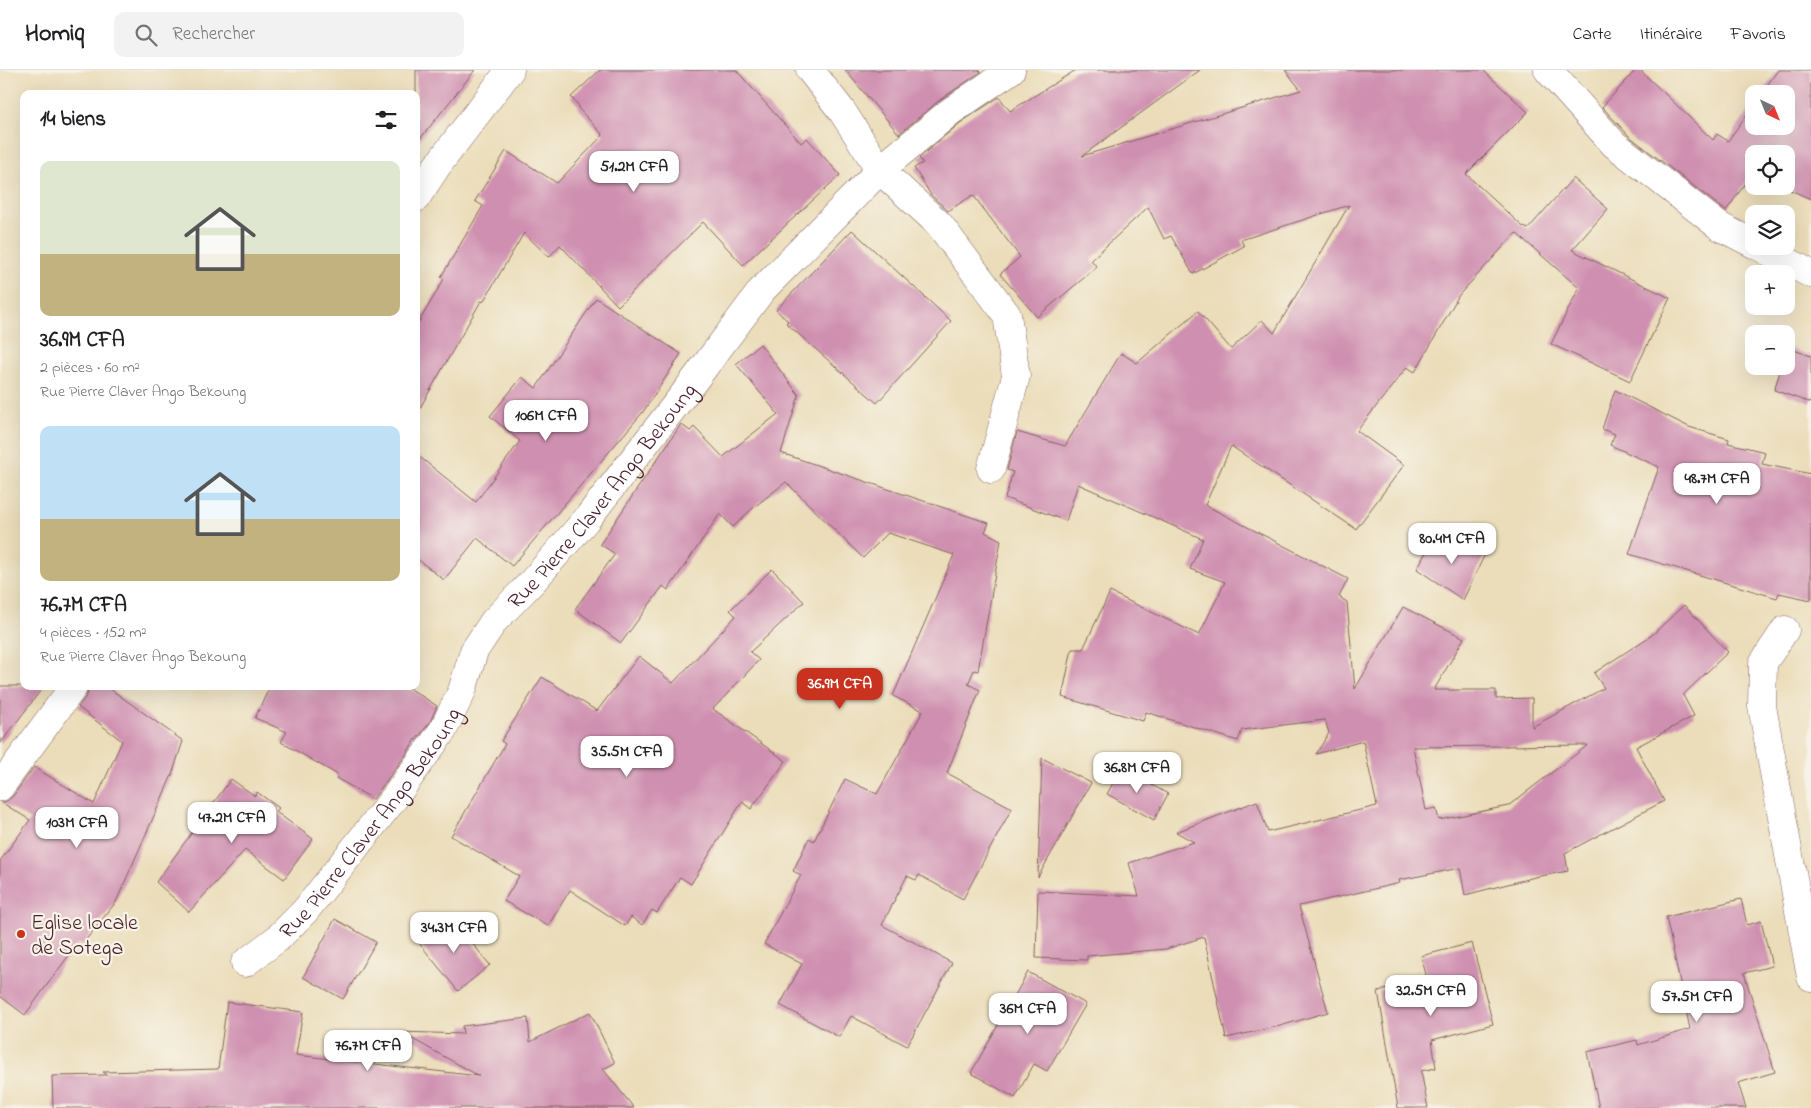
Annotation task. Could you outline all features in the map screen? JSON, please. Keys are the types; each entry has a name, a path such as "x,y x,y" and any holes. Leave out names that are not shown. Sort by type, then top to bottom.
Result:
{"street":[{"path":"420,192 437,166 510,70"},
{"path":"810,70 842,111 880,170 939,224 1007,315 1016,376 991,469"},
{"name":"Rue Pierre Claver Ango Bekoung","path":"245,963 277,939 305,912 400,790 443,730 462,691 474,651 494,621 532,582 586,520 762,290 880,170 951,111 1011,70"},
{"path":"1548,70 1614,144 1719,226 1745,239"},
{"path":"1775,255 1811,274"},
{"path":"1786,630 1763,662 1762,706 1811,977"},
{"path":"0,787 71,690"}],"building":[{"path":"416,70 475,70 420,139 420,90 416,90"},
{"path":"600,70 736,70 801,143 807,138 840,175 743,265 703,222 618,306 560,245 549,257 524,233 483,302 481,301 420,408 420,320 444,279 441,277 483,206 475,201 506,151 557,183 603,135 578,108 579,106 571,97"},
{"path":"845,70 979,70 981,72 941,99 899,134"},
{"path":"1076,70 1200,70 1082,156 1301,90 1285,70 1483,70 1528,112 1466,174 1522,226 1528,229 1573,178 1608,209 1572,250 1670,298 1630,381 1551,344 1579,288 1516,233 1459,295 1415,372 1407,367 1357,431 1404,465 1356,529 1231,446 1205,505 1348,579 1339,597 1347,602 1355,689 1403,607 1464,638 1434,690 1496,690 1496,699 1532,698 1532,727 1604,688 1594,673 1652,635 1684,605 1728,652 1683,695 1694,716 1636,747 1664,801 1565,853 1568,871 1535,877 1465,895 1460,868 1399,880 1400,883 1299,906 1328,1012 1280,1026 1226,1038 1204,937 1166,949 1087,956 1087,960 1036,958 1038,891 1139,896 1129,863 1194,842 1176,832 1257,801 1268,832 1377,806 1363,741 1316,754 1329,733 1325,720 1242,730 1238,741 1146,712 1143,721 1062,697 1072,649 1083,649 1110,592 1199,635 1225,582 1190,569 1203,539 1078,484 1066,521 1005,498 1013,472 1007,470 1017,432 1065,446 1121,353 1137,363 1198,311 1231,349 1262,320 1274,333 1349,205 1241,240 1244,246 1193,274 1171,236 1164,239 1148,207 1091,260 1097,267 1037,317 1000,274 1020,257 973,195 948,211 931,195 914,168 923,163 919,158 960,123 999,97 1010,111","holes":["1588,745 1508,806 1439,820 1436,808 1426,810 1413,747"]},
{"path":"1636,70 1640,70 1713,140 1717,134 1728,141 1745,117 1745,135 1795,135 1795,85 1767,85 1778,70 1811,70 1811,199 1795,192 1795,145 1745,145 1745,184 1726,211 1629,136 1602,107"},
{"path":"852,230 951,321 877,403 786,323 788,321 776,310"},
{"path":"596,298 681,354 643,412 512,566 477,538 444,580 420,561 420,457 476,502 520,441 490,416 522,377 536,388"},
{"path":"760,344 799,395 781,453 989,523 985,532 1001,540 978,671 974,670 968,684 980,690 947,773 1012,808 963,899 919,875 916,880 907,876 882,925 952,963 907,1046 851,1016 839,1037 780,1005 802,964 764,944 801,875 793,871 809,838 814,841 845,779 877,794 923,711 893,696 954,555 888,533 863,558 786,482 753,508 733,527 720,514 668,590 663,586 621,643 575,609 615,554 600,544 681,424 690,431 694,427 723,457 778,414 736,364"},
{"path":"1795,350 1811,356 1811,403 1774,390 1779,375 1795,375"},
{"path":"1615,390 1689,427 1729,439 1728,443 1765,452 1762,464 1811,474 1811,600 1779,593 1777,598 1629,554 1659,467 1610,445 1615,434 1602,429"},
{"path":"1434,537 1454,547 1458,538 1486,552 1463,600 1417,569"},
{"path":"772,569 804,602 750,652 759,660 713,709 786,761 751,809 742,802 691,884 680,877 657,913 652,910 642,925 631,917 625,926 570,890 548,926 504,901 519,876 451,836 505,744 501,741 542,677 597,711 639,656 673,683 736,616 730,610"},
{"path":"0,686 20,686 20,690 41,690 0,744"},
{"path":"88,690 112,690 183,741 172,775 116,902 81,946 78,943 25,1015 0,996 0,861 30,820 1,802 7,801 13,796 34,767 94,804 122,741 78,707 87,695"},
{"path":"268,690 412,690 437,706 430,722 415,739 373,799 336,778 338,775 281,742 287,732 255,718"},
{"path":"1042,758 1091,783 1038,877"},
{"path":"1121,768 1168,794 1154,820 1107,794"},
{"path":"231,779 255,796 257,792 279,808 276,812 313,839 284,879 245,850 189,912 156,882"},
{"path":"1741,899 1747,925 1761,921 1772,966 1744,973 1775,1072 1738,1083 1746,1108 1599,1108 1587,1052 1637,1040 1638,1045 1690,1029 1666,917"},
{"path":"451,917 490,965 458,991 419,943"},
{"path":"335,919 376,942 343,999 303,977"},
{"path":"1472,943 1493,1024 1432,1040 1436,1068 1421,1071 1428,1108 1398,1108 1378,991 1428,982 1421,956"},
{"path":"1028,972 1086,1004 1047,1071 1034,1064 1015,1098 971,1073"},
{"path":"227,1002 303,1012 296,1055 479,1076 400,1032 463,1034 462,1026 528,1018 530,1042 590,1012 615,1063 603,1069 634,1108 53,1108 52,1076 107,1075 103,1072 218,1069"}],"place":[{"name":"Eglise locale de Sotega","path":"21,934"}]}
